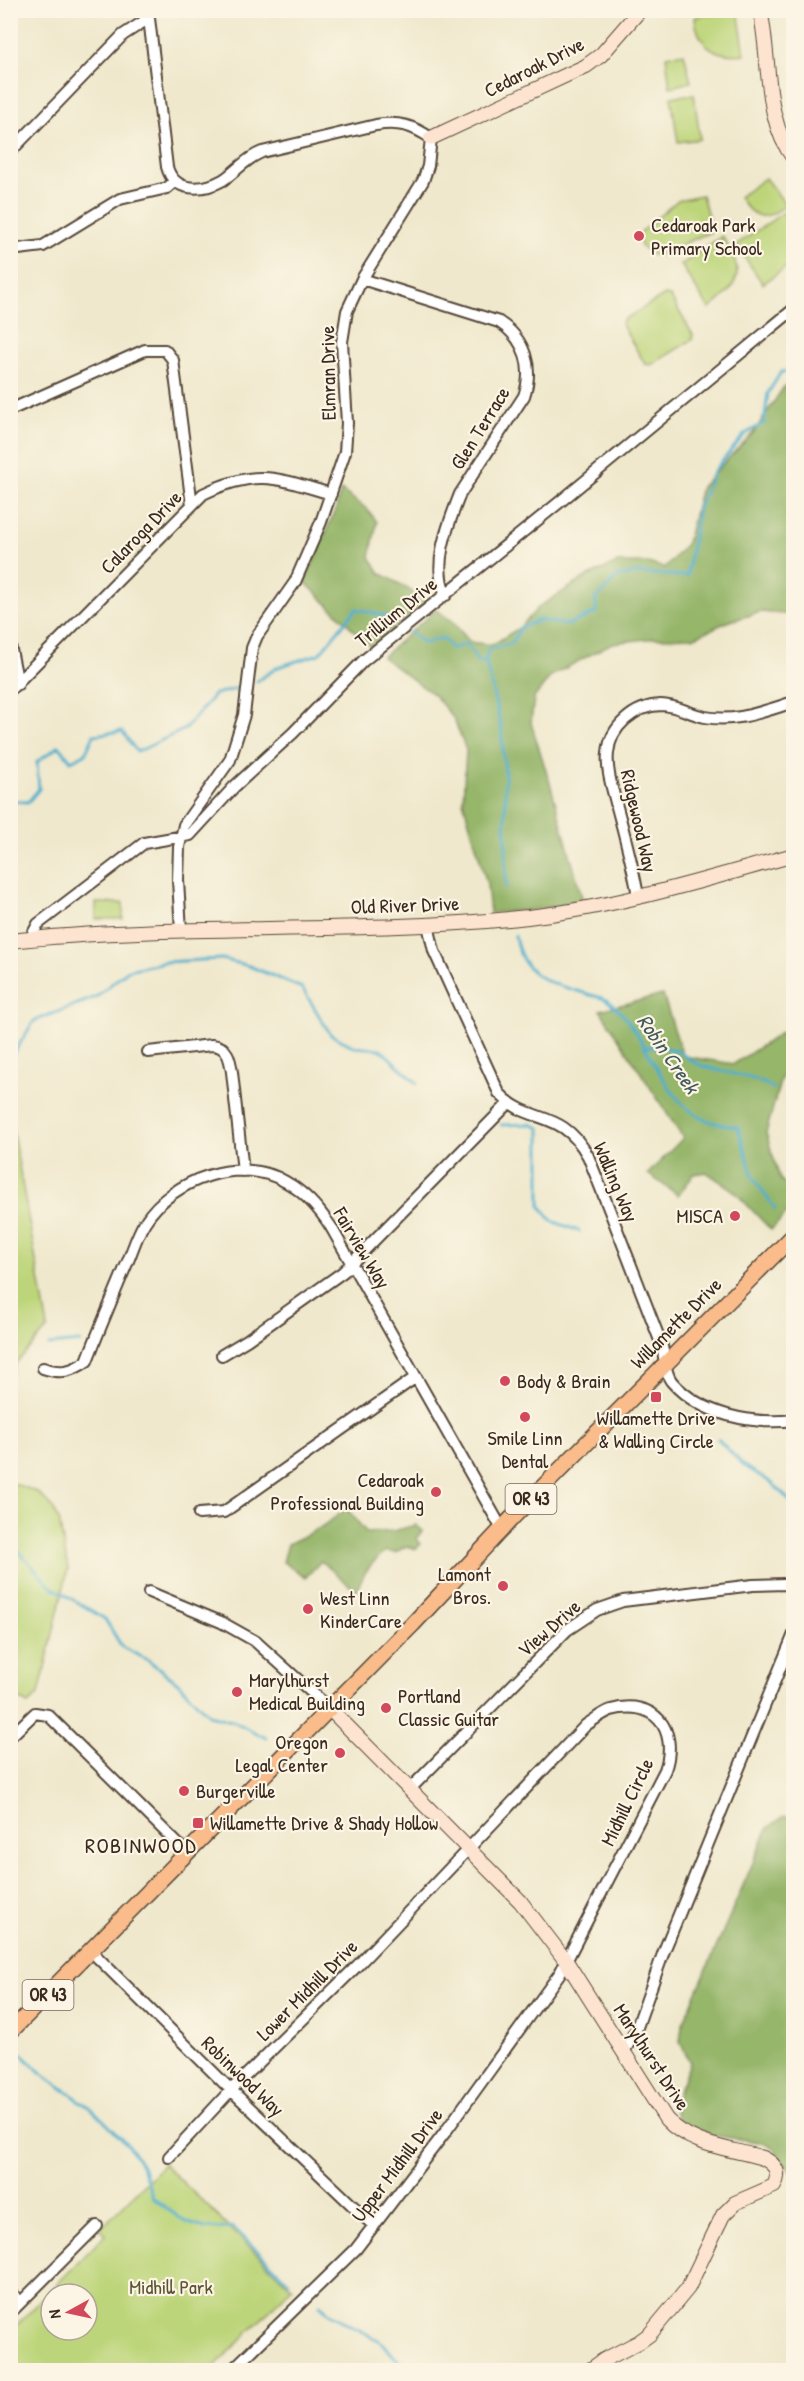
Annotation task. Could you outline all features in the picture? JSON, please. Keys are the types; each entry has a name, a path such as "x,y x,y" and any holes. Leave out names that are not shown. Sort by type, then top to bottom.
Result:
{"main road":[{"name":"Willamette Drive","path":"10,2032 416,1621 502,1529 794,1235"}],"street":[{"name":"Cedaroak Drive","path":"431,138 586,66 602,55 640,10"},
{"path":"760,10 774,117 783,144 794,159"},
{"path":"149,12 167,167 174,182 188,188 209,186 226,178 245,161 262,152 383,123 409,126 431,138"},
{"path":"10,152 123,35 142,22 149,12"},
{"name":"Elmran Drive","path":"181,931 177,880 181,836 192,812 230,760 244,715 252,648 257,636 295,582 331,494 345,452 347,432 342,333 349,305 362,279 423,181 428,166 431,138"},
{"path":"10,250 43,246 113,202 134,194 167,188 174,182"},
{"name":"Glen Terrace","path":"362,279 499,322 512,331 527,361 528,377 524,396 460,494 454,510 440,565 441,581 446,595"},
{"name":"Trillium Drive","path":"30,939 38,924 144,843 190,835 234,787 293,733 363,661 794,309"},
{"path":"10,410 145,350 165,350 172,360 192,506"},
{"name":"Calaroga Drive","path":"14,687 203,494 239,479 252,478 285,481 331,494"},
{"path":"10,645 14,687"},
{"name":"Ridgewood Way","path":"638,896 607,765 611,739 618,727 634,713 651,706 675,707 692,714 725,720 741,718 794,702"},
{"name":"Old River Drive","path":"10,941 181,931 428,925 558,913 638,896 794,855"},
{"path":"222,1355 340,1275 508,1103 490,1078 434,951 428,925"},
{"path":"148,1052 212,1045 226,1052 230,1058 243,1170"},
{"name":"Walling Way","path":"508,1103 556,1122 573,1133 581,1143 662,1345 670,1380 683,1392 708,1407 739,1419 794,1420"},
{"name":"Fairview Way","path":"43,1368 57,1373 87,1361 144,1224 154,1210 169,1197 197,1180 225,1172 243,1170 277,1178 298,1190 327,1220 502,1529"},
{"path":"199,1514 224,1512 416,1377"},
{"name":"View Drive","path":"410,1789 567,1630 597,1610 623,1601 753,1585 784,1584 794,1587"},
{"path":"149,1592 221,1622 255,1641 329,1708"},
{"path":"625,2050 636,2031 664,1952 794,1634"},
{"name":"Midhill Circle","path":"469,1848 586,1725 600,1715 622,1708 636,1707 648,1710 662,1723 670,1744 670,1756 665,1770 566,1961"},
{"name":"Marylhurst Drive","path":"329,1708 520,1901 566,1961 625,2050 666,2119 677,2130 701,2142 763,2158 775,2166 778,2174 774,2186 735,2203 723,2215 688,2288 656,2328 639,2343 610,2356 590,2370"},
{"path":"10,1737 35,1713 48,1715 187,1853"},
{"name":"Lower Midhill Drive","path":"169,2157 231,2090 358,1965 469,1848"},
{"name":"Robinwood Way","path":"90,1950 231,2090 374,2226"},
{"name":"Upper Midhill Drive","path":"232,2370 356,2249 446,2131 566,1961"},
{"path":"10,2313 97,2226"},
{"path":"10,2292 21,2302"}],"green space":[{"path":"738,11 745,54 717,52 704,43 695,17"},
{"path":"684,53 691,82 670,87 666,56"},
{"path":"694,94 700,139 678,142 671,97"},
{"path":"765,178 786,205 772,214 760,216 749,210 739,197"},
{"path":"702,195 712,231 659,255 653,255 641,246 638,237 641,232 678,200"},
{"path":"790,208 793,213 793,262 763,284 736,245"},
{"path":"722,236 734,259 737,268 736,276 728,292 709,309 681,265"},
{"path":"665,295 670,296 693,335 692,340 651,365 645,364 622,325 623,320"},
{"path":"793,379 793,615 761,612 727,622 695,637 655,638 612,643 551,676 534,698 531,723 583,901 532,910 490,913 487,884 463,801 466,750 454,719 434,695 382,657 436,610 451,620 470,642 492,645 519,628 540,606 586,577 617,563 648,563 665,568 687,543 701,487 754,432 783,388"},
{"path":"341,490 367,509 377,522 370,557 380,573 426,602 370,646 305,582 336,508"},
{"path":"96,903 123,903 123,919 96,919"},
{"path":"663,995 683,1056 734,1064 793,1025 793,1065 781,1078 766,1133 780,1179 793,1191 793,1207 771,1230 734,1191 706,1172 694,1174 678,1195 648,1174 683,1138 600,1010"},
{"path":"11,1121 48,1328 15,1364 11,1376"},
{"path":"10,1482 37,1492 53,1508 60,1525 68,1569 39,1694 28,1704 11,1695"},
{"path":"347,1509 367,1533 393,1531 416,1525 423,1531 416,1538 421,1544 416,1549 406,1546 395,1553 386,1551 381,1555 365,1574 357,1592 321,1561 306,1577 283,1562 288,1544 318,1529"},
{"path":"794,1816 793,2173 770,2146 755,2141 710,2134 684,2124 676,2115 675,2103 690,2063 680,2042 682,2026 768,1828 783,1817"},
{"name":"Midhill Park","path":"164,2164 292,2288 211,2370 11,2370 10,2332 39,2302 39,2342 99,2342 99,2282 59,2282 105,2235 100,2229"}],"waterway":[{"path":"409,632 424,643 443,638 452,649 467,644 478,662 486,662 487,650 512,643 520,628 539,620 567,625 597,612 595,600 617,577 637,573 687,576 698,508 714,471 745,434 764,423 768,393 781,372 794,371"},
{"path":"257,681 278,667 319,654 356,609 386,616 395,622"},
{"name":"Robin Creek","path":"486,662 501,727 505,774 506,888"},
{"path":"10,801 28,802 39,789 37,762 59,746 71,761 85,754 94,735 122,731 137,752 185,729 215,694 239,688"},
{"name":"Robin Creek","path":"515,936 524,962 540,977 608,1001 623,1015 668,1086 696,1115 715,1123 738,1127 753,1177 775,1209"},
{"path":"10,1059 34,1021 96,997 128,970 164,962 222,959 249,966 302,988 331,1035 355,1047 380,1049 417,1083"},
{"path":"645,1047 661,1047 680,1052 698,1064 747,1077 774,1089"},
{"path":"501,1125 530,1124 540,1128 540,1205 552,1221 579,1231"},
{"path":"49,1345 80,1342"},
{"path":"718,1439 743,1465 772,1483 794,1505"},
{"path":"10,1541 49,1585 105,1619 122,1647 148,1660 178,1683 209,1715 235,1722 266,1738"},
{"path":"18,2050 40,2072 93,2110 130,2147 142,2166 153,2198 185,2222 205,2228 233,2227 289,2282"},
{"path":"320,2305 332,2315 380,2341 407,2370"}],"place":[{"name":"Cedaroak Park Primary School","path":"639,236"},
{"name":"MISCA","path":"735,1216"},
{"name":"Body & Brain","path":"505,1381"},
{"name":"Willamette Drive & Walling Circle","path":"656,1397"},
{"name":"Smile Linn Dental","path":"525,1417"},
{"name":"Cedaroak Professional Building","path":"436,1492"},
{"name":"Lamont Bros.","path":"503,1586"},
{"name":"West Linn KinderCare","path":"308,1609"},
{"name":"Marylhurst Medical Building","path":"237,1692"},
{"name":"Portland Classic Guitar","path":"386,1708"},
{"name":"Oregon Legal Center","path":"340,1753"},
{"name":"Burgerville","path":"184,1791"},
{"name":"Willamette Drive & Shady Hollow","path":"198,1823"}],"district":[{"name":"ROBINWOOD","path":"141,1845"}]}
